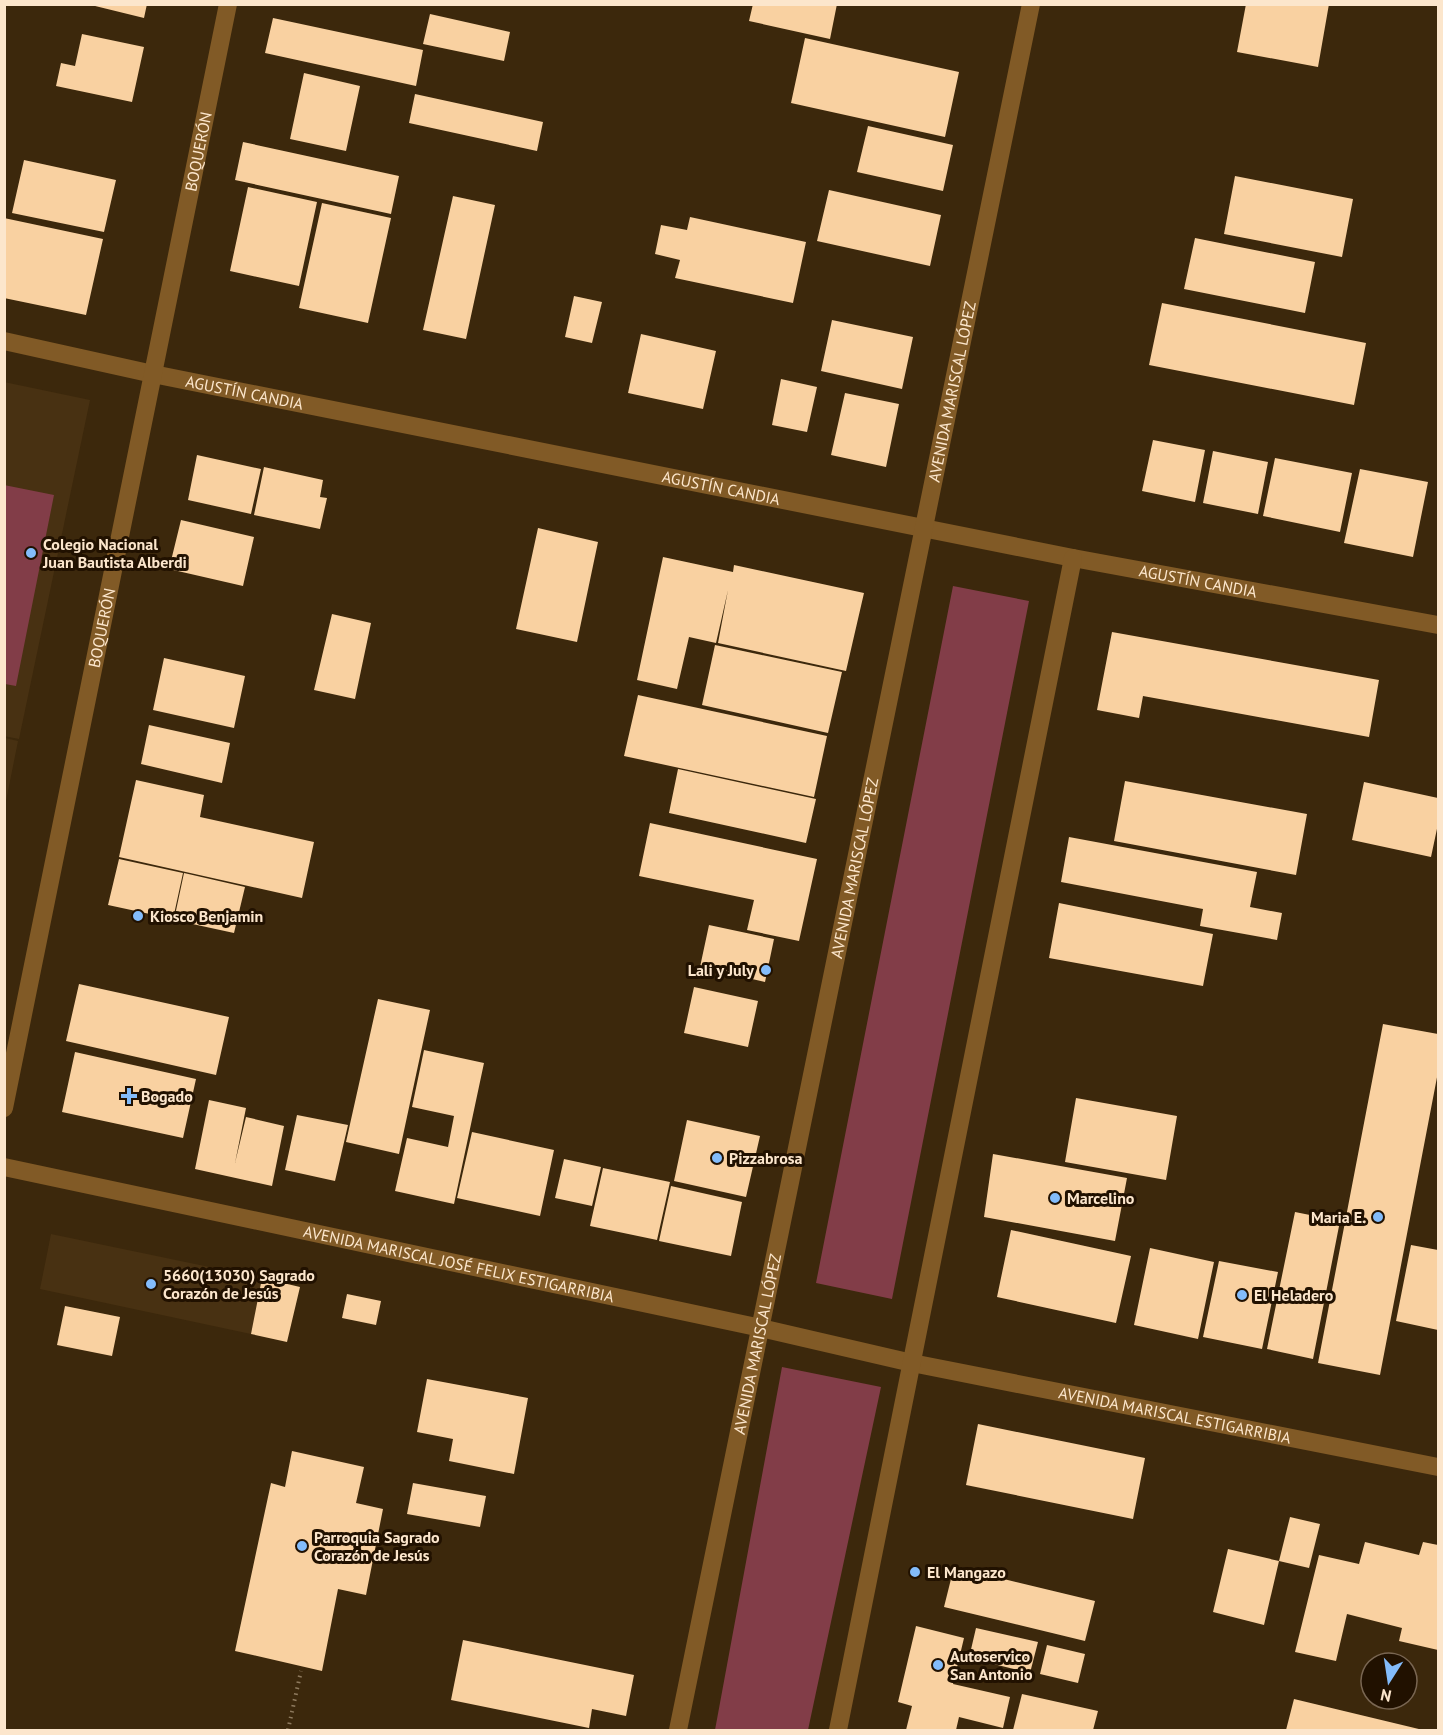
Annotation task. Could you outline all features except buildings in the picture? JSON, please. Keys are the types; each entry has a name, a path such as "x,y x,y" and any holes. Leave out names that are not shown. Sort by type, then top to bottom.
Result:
{"street":[{"name":"BOQUERÓN","path":"4,1108 228,4"},
{"name":"AVENIDA MARISCAL LÓPEZ","path":"678,1731 1031,4"},
{"name":"AGUSTÍN CANDIA","path":"4,341 153,374 1073,558 1438,625"},
{"path":"838,1731 1073,558"},
{"name":"AVENIDA MARISCAL JOSÉ FELIX ESTIGARRIBIA","path":"4,1167 761,1328 912,1363"},
{"name":"AVENIDA MARISCAL ESTIGARRIBIA","path":"912,1363 1438,1467"}],"path":[{"path":"288,1731 301,1671"}],"shaded area":[{"name":"Colegio Nacional Juan Bautista Alberdi","path":"4,382 90,400 19,739 4,736"},
{"path":"4,485 54,495 16,686 5,684"},
{"path":"953,586 1029,601 892,1299 816,1283"},
{"path":"4,738 18,741 5,806"},
{"name":"5660(13030) Sagrado Corazón de Jesús","path":"51,1234 262,1278 251,1334 40,1289"},
{"path":"782,1367 881,1387 808,1730 715,1730"}],"place":[{"name":"Colegio Nacional Juan Bautista Alberdi","path":"31,553"},
{"name":"Kiosco Benjamin","path":"138,916"},
{"name":"Lali y July","path":"766,970"},
{"name":"Bogado","path":"129,1096"},
{"name":"Pizzabrosa","path":"717,1158"},
{"name":"Marcelino","path":"1055,1198"},
{"name":"Maria E.","path":"1378,1217"},
{"name":"5660(13030) Sagrado Corazón de Jesús","path":"151,1284"},
{"name":"El Heladero","path":"1242,1295"},
{"name":"Parroquia Sagrado Corazón de Jesús","path":"302,1546"},
{"name":"El Mangazo","path":"915,1572"},
{"name":"Autoservico San Antonio","path":"938,1665"}]}
